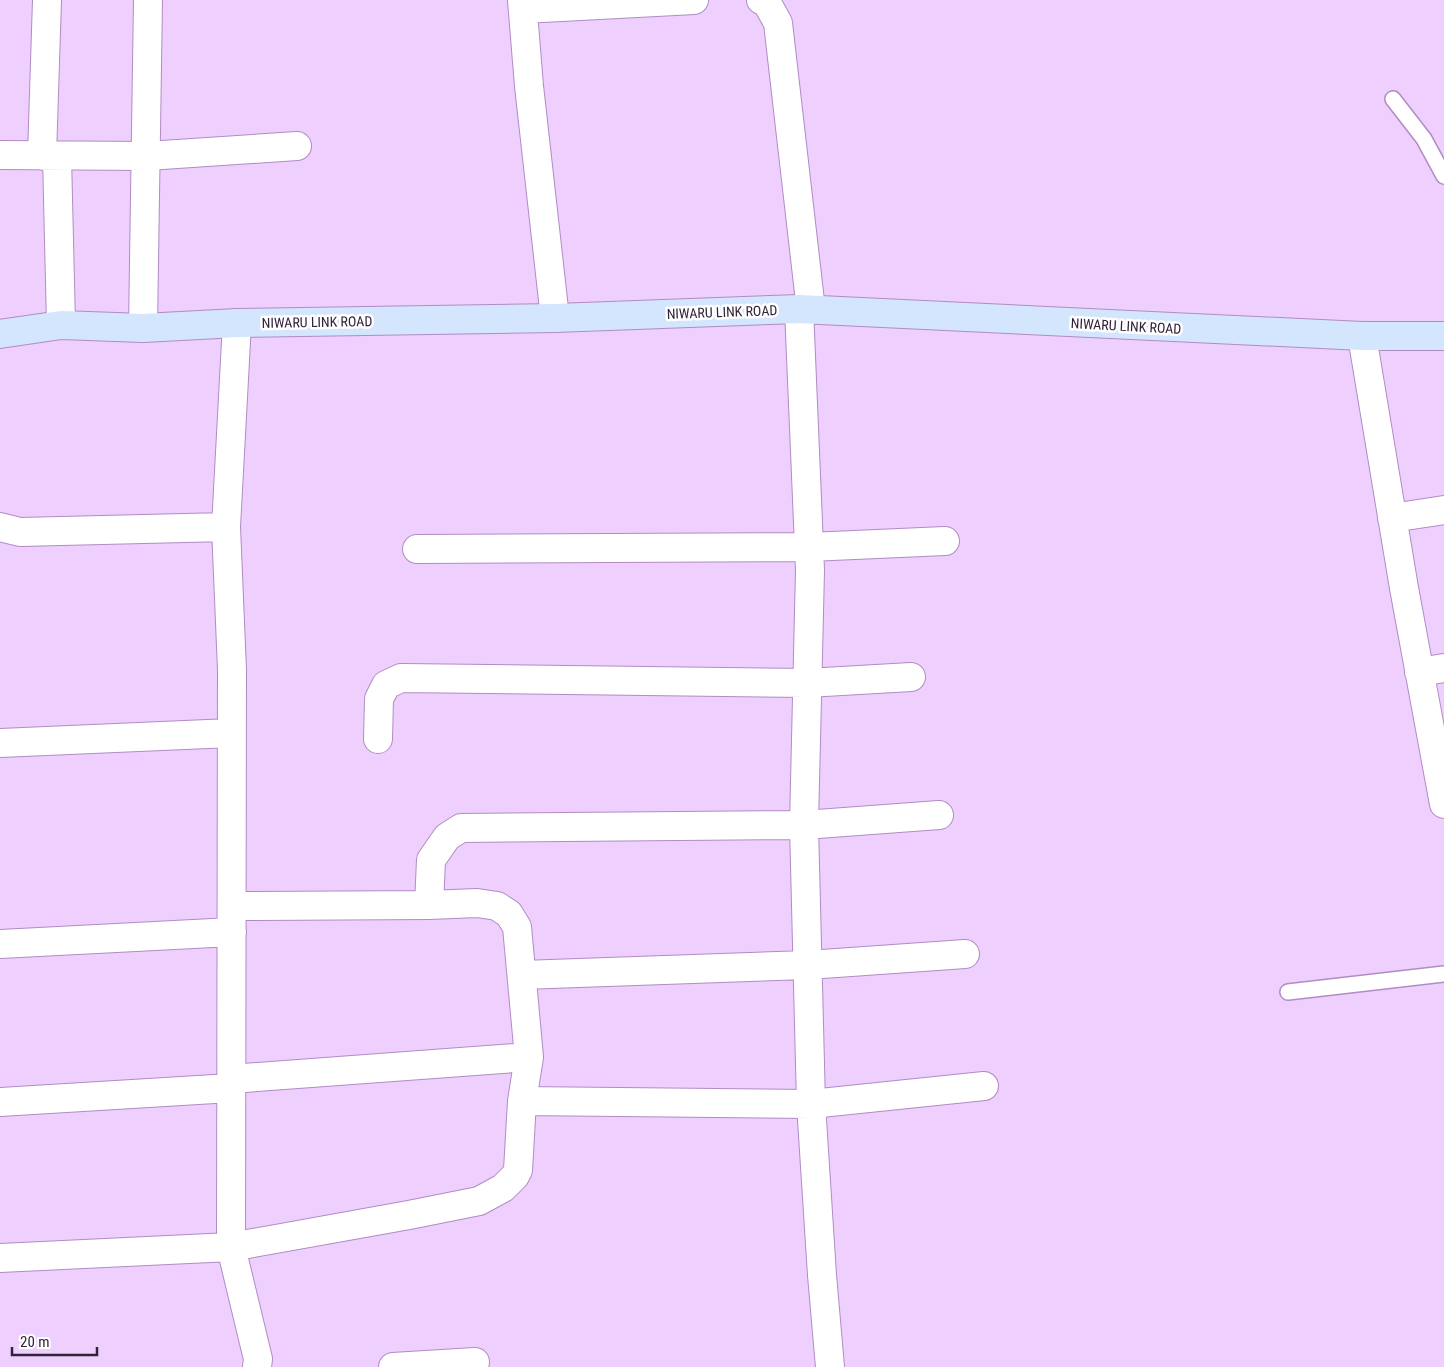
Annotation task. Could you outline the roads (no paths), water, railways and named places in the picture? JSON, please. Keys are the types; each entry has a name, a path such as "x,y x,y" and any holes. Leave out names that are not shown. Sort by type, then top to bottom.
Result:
{"street":[{"path":"47,0 50,156 61,325"},
{"path":"143,328 148,0"},
{"path":"554,318 529,86 523,4 694,0"},
{"path":"761,0 767,3 778,23 805,310 810,570 804,825 811,1104 830,1367"},
{"path":"0,155 147,156 297,146"},
{"name":"NIWARU LINK ROAD","path":"0,334 61,325 143,328 237,323 554,318 805,310 1362,336 1444,336"},
{"path":"237,323 226,527 232,670 231,1247 258,1359 257,1367"},
{"path":"1362,336 1392,518 1432,670 1444,804"},
{"path":"1392,518 1444,510"},
{"path":"0,527 20,532 226,527"},
{"path":"418,549 809,547 946,540"},
{"path":"378,739 379,699 386,685 401,678 807,682 911,677"},
{"path":"0,743 231,733"},
{"path":"429,905 430,860 447,837 461,828 474,826 804,825 939,815"},
{"path":"0,944 232,919 429,905 477,903 497,906 509,914 517,927 529,1057 522,1101 518,1170 515,1176 503,1188 479,1201 231,1247 0,1258"},
{"path":"522,975 808,965 965,954"},
{"path":"0,1102 529,1057"},
{"path":"522,1101 811,1104 984,1086"},
{"path":"393,1367 475,1362"}],"lane":[{"path":"1393,99 1424,138 1444,176"},
{"path":"1288,992 1444,974"}]}
